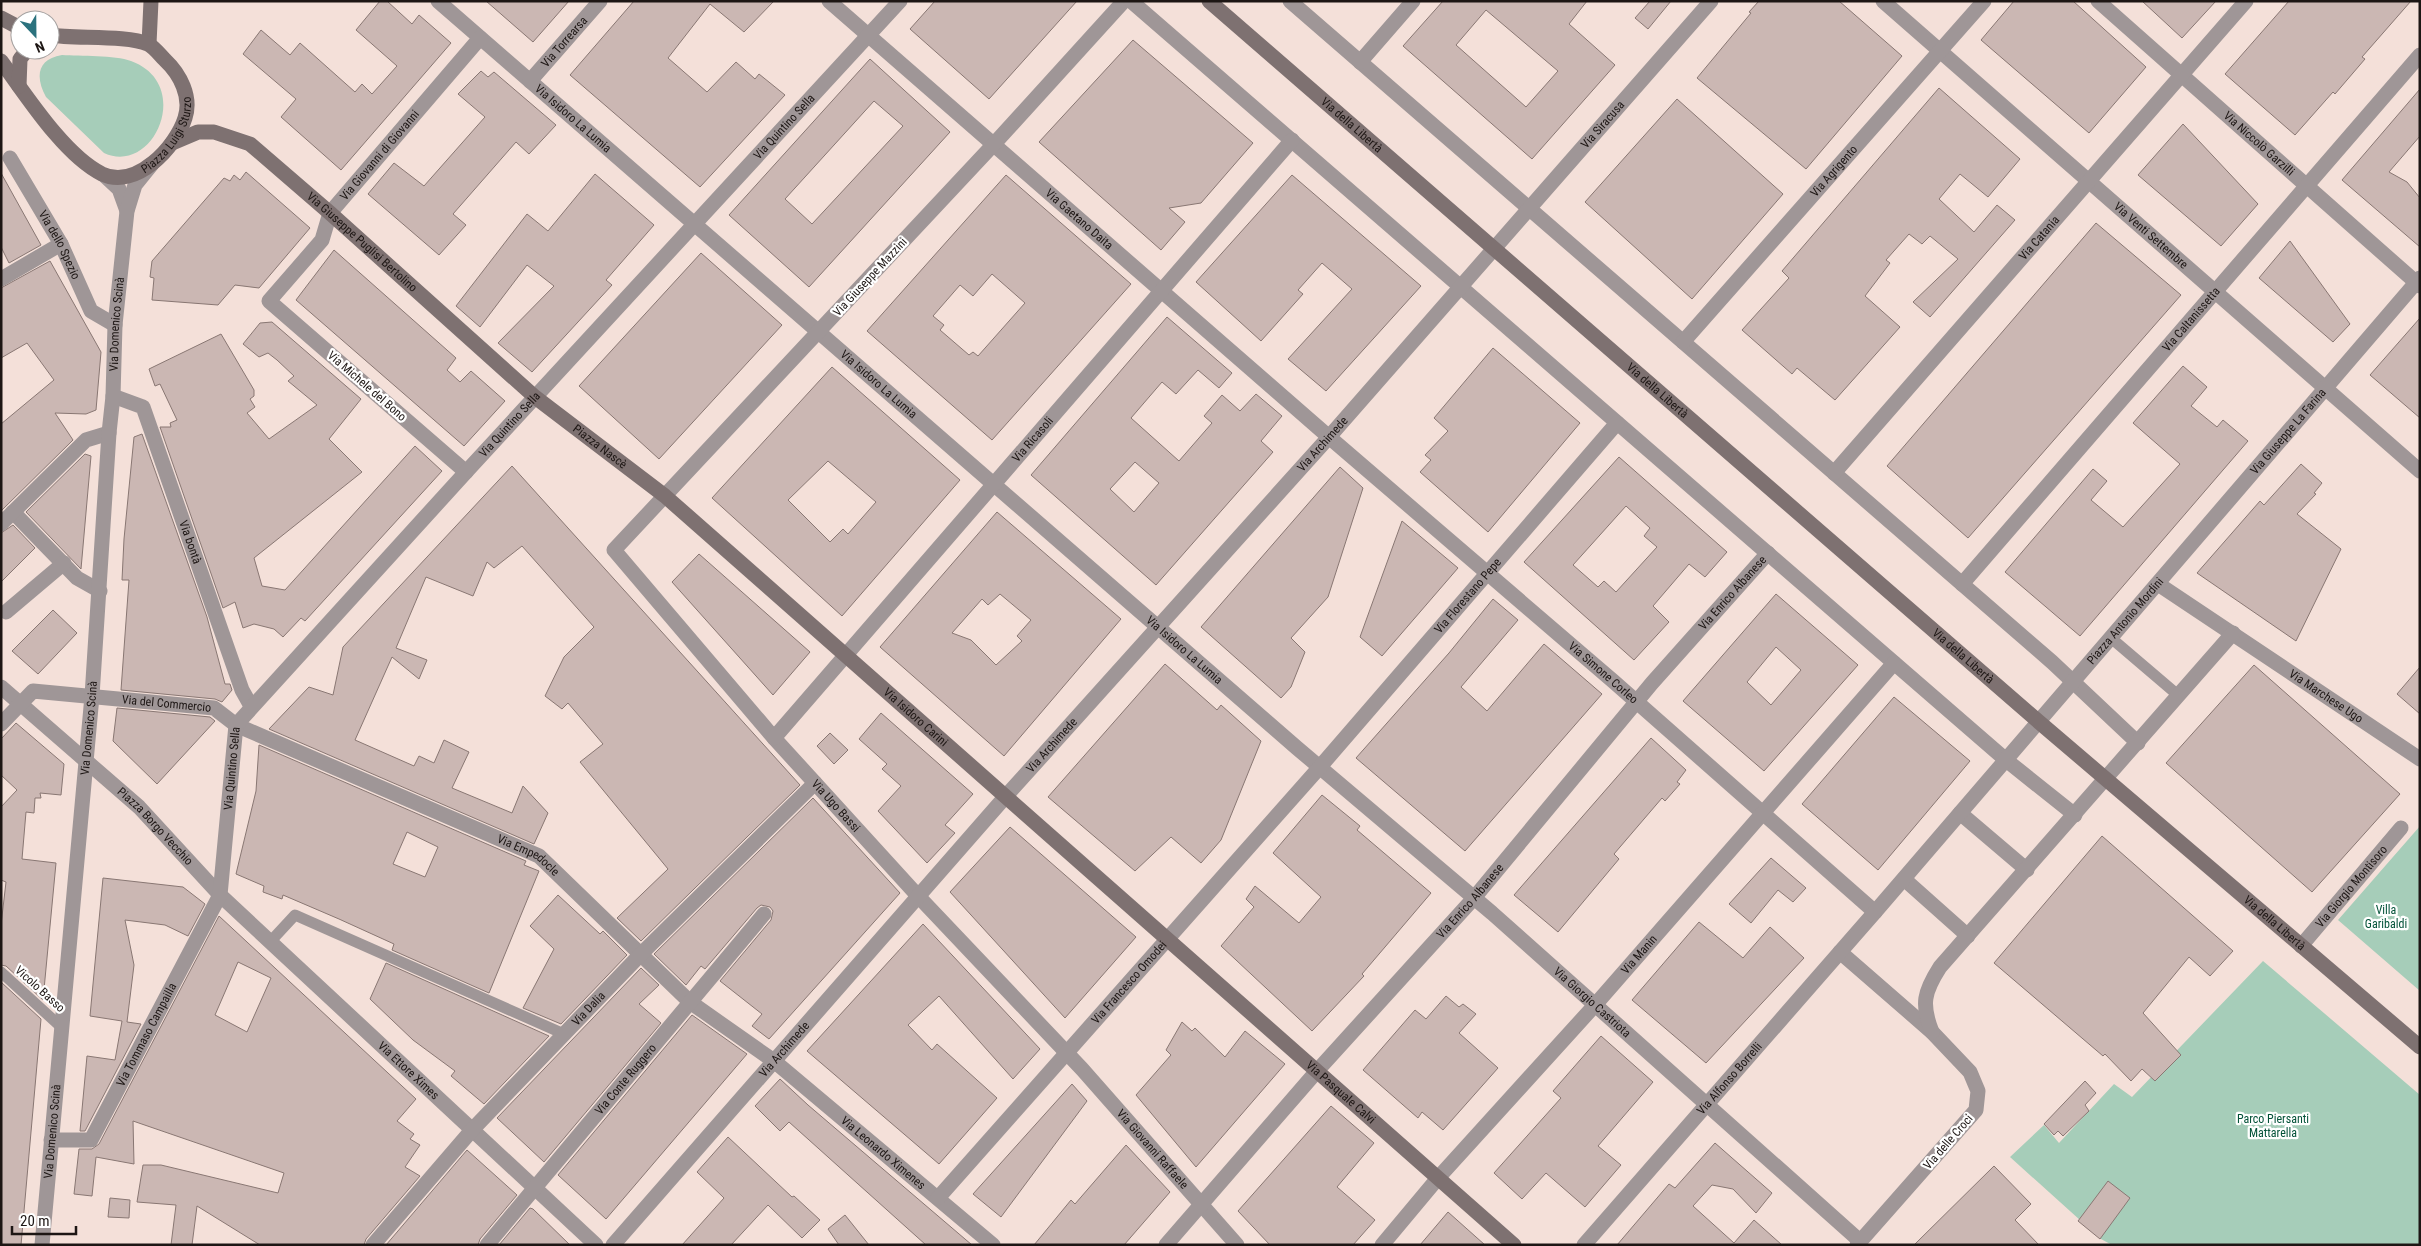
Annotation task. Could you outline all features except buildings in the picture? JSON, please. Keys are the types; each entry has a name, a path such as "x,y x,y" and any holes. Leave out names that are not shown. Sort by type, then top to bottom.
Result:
{"street":[{"path":"60,36 125,40 149,44 151,1"},
{"name":"Via Isidoro La Lumia","path":"438,1 1320,768"},
{"name":"Via Torrearsa","path":"530,81 600,1"},
{"name":"Via Gaetano Daita","path":"829,1 1329,437"},
{"name":"Via Quintino Sella","path":"220,896 236,725 251,706 900,1"},
{"name":"Via Giuseppe Mazzini","path":"614,550 994,144 1124,1"},
{"path":"1131,1 2006,760 2075,815"},
{"name":"Via della Libertà","path":"1209,1 2106,780 2420,1048"},
{"path":"1290,1 1962,584 2074,682 2138,743"},
{"path":"1360,62 1413,1"},
{"name":"Via Siracusa","path":"1494,249 1712,1"},
{"name":"Via Venti Settembre","path":"1882,1 2420,471"},
{"name":"Via Agrigento","path":"1683,342 1984,1"},
{"name":"Via Niccolò Garzilli","path":"2098,1 2307,186 2419,282"},
{"name":"Via Catania","path":"1834,473 2246,1"},
{"name":"Via Giovanni di Giovanni","path":"269,301 322,240 330,213 480,38"},
{"name":"Piazza Luigi Sturzo","path":"104,175 120,176 133,174 145,168 172,143 186,117 186,101 182,83 174,68 149,44"},
{"name":"Via Caltanissetta","path":"1962,584 2420,55"},
{"path":"20,60 22,92"},
{"path":"1,61 22,92 70,147 90,167 104,175 120,189 127,211"},
{"path":"1,74 22,92"},
{"name":"Via Giuseppe Puglisi Bertolino","path":"172,143 198,132 214,132 250,144 330,213 535,397"},
{"name":"Via Ricasoli","path":"774,738 1292,140"},
{"name":"Via dello Spezio","path":"10,158 62,244 91,311 115,325"},
{"path":"127,211 135,185 156,159"},
{"name":"Via Domenico Scinà","path":"42,1245 60,1026 92,696 113,396 115,325 127,211"},
{"path":"1,280 62,244"},
{"name":"Via Archimede","path":"613,1245 1006,796 1329,437 1494,249"},
{"name":"Via Giuseppe La Farina","path":"2158,584 2325,388 2419,282"},
{"name":"Via Michele del Bono","path":"269,301 466,472"},
{"name":"Via bontà","path":"113,396 143,407 242,690 251,706"},
{"name":"Piazza Nascè","path":"535,397 665,496"},
{"name":"Via Florestano Pepe","path":"1320,768 1617,423"},
{"path":"1,524 86,440 109,432"},
{"name":"Via Simone Corleo","path":"1329,437 1636,702 1875,912"},
{"name":"Via Isidoro Carini","path":"665,496 1168,939"},
{"path":"13,512 43,540 77,578 100,590"},
{"name":"Via Ugo Bassi","path":"614,550 774,738 1066,1054"},
{"name":"Via Enrico Albanese","path":"1166,1245 1317,1071 1474,898 1636,702 1768,553"},
{"path":"6,612 64,563"},
{"name":"Piazza Antonio Mordini","path":"1960,813 2158,584 2233,633"},
{"path":"1932,1032 1924,1014 1925,997 1931,982 1940,968 2233,633"},
{"name":"Via Marchese Ugo","path":"2233,633 2420,759"},
{"name":"Via Manin","path":"1382,1245 1438,1178 1595,1005 1894,663"},
{"name":"Piazza Borgo Vecchio","path":"1,687 139,807 220,896"},
{"name":"Via del Commercio","path":"20,704 33,690 214,708 236,725"},
{"path":"1,724 20,704"},
{"name":"Via Empedocle","path":"236,725 539,856 552,866 640,955 690,1002 774,1061"},
{"name":"Via Giorgio Castriota","path":"1320,768 1474,898 1706,1104 1858,1243"},
{"name":"Via Francesco Omodei","path":"938,1198 1320,768"},
{"name":"Via Dalia","path":"374,1245 472,1130 640,955 815,783"},
{"path":"1960,813 2027,870"},
{"name":"Via Alfonso Borrelli","path":"1584,1245 1960,813"},
{"name":"Via Giorgio Montisoro","path":"2301,946 2401,828"},
{"path":"1904,879 1968,936"},
{"name":"Via Ettore Ximes","path":"220,896 596,1245"},
{"name":"Via Tommaso Campailla","path":"51,1140 91,1140 220,896"},
{"name":"Via Conte Ruggero","path":"487,1245 764,914"},
{"name":"Via Pasquale Calvi","path":"1168,939 1514,1245"},
{"name":"Via delle Croci","path":"1840,952 1932,1032 1970,1072 1978,1091 1976,1110 1858,1243"},
{"name":"Via Giovanni Raffaele","path":"1066,1054 1082,1069 1238,1245"},
{"name":"Via Leonardo Ximenes","path":"774,1061 993,1245"}],"lane":[{"path":"2111,638 2179,696"},
{"path":"270,942 295,915 564,1034"},
{"name":"Vicolo Basso","path":"1,972 60,1026"}],"green space":[{"path":"60,56 124,59 150,72 160,88 163,106 160,124 151,140 138,152 122,157 104,153 46,97 40,83 41,70 47,60 60,60"},
{"name":"Villa Garibaldi","path":"2420,826 2420,991 2338,920"},
{"name":"Parco Piersanti Mattarella","path":"2263,961 2420,1095 2420,1245 2112,1245 2101,1239 2010,1157 2044,1125 2059,1143 2114,1084 2132,1097"}]}
